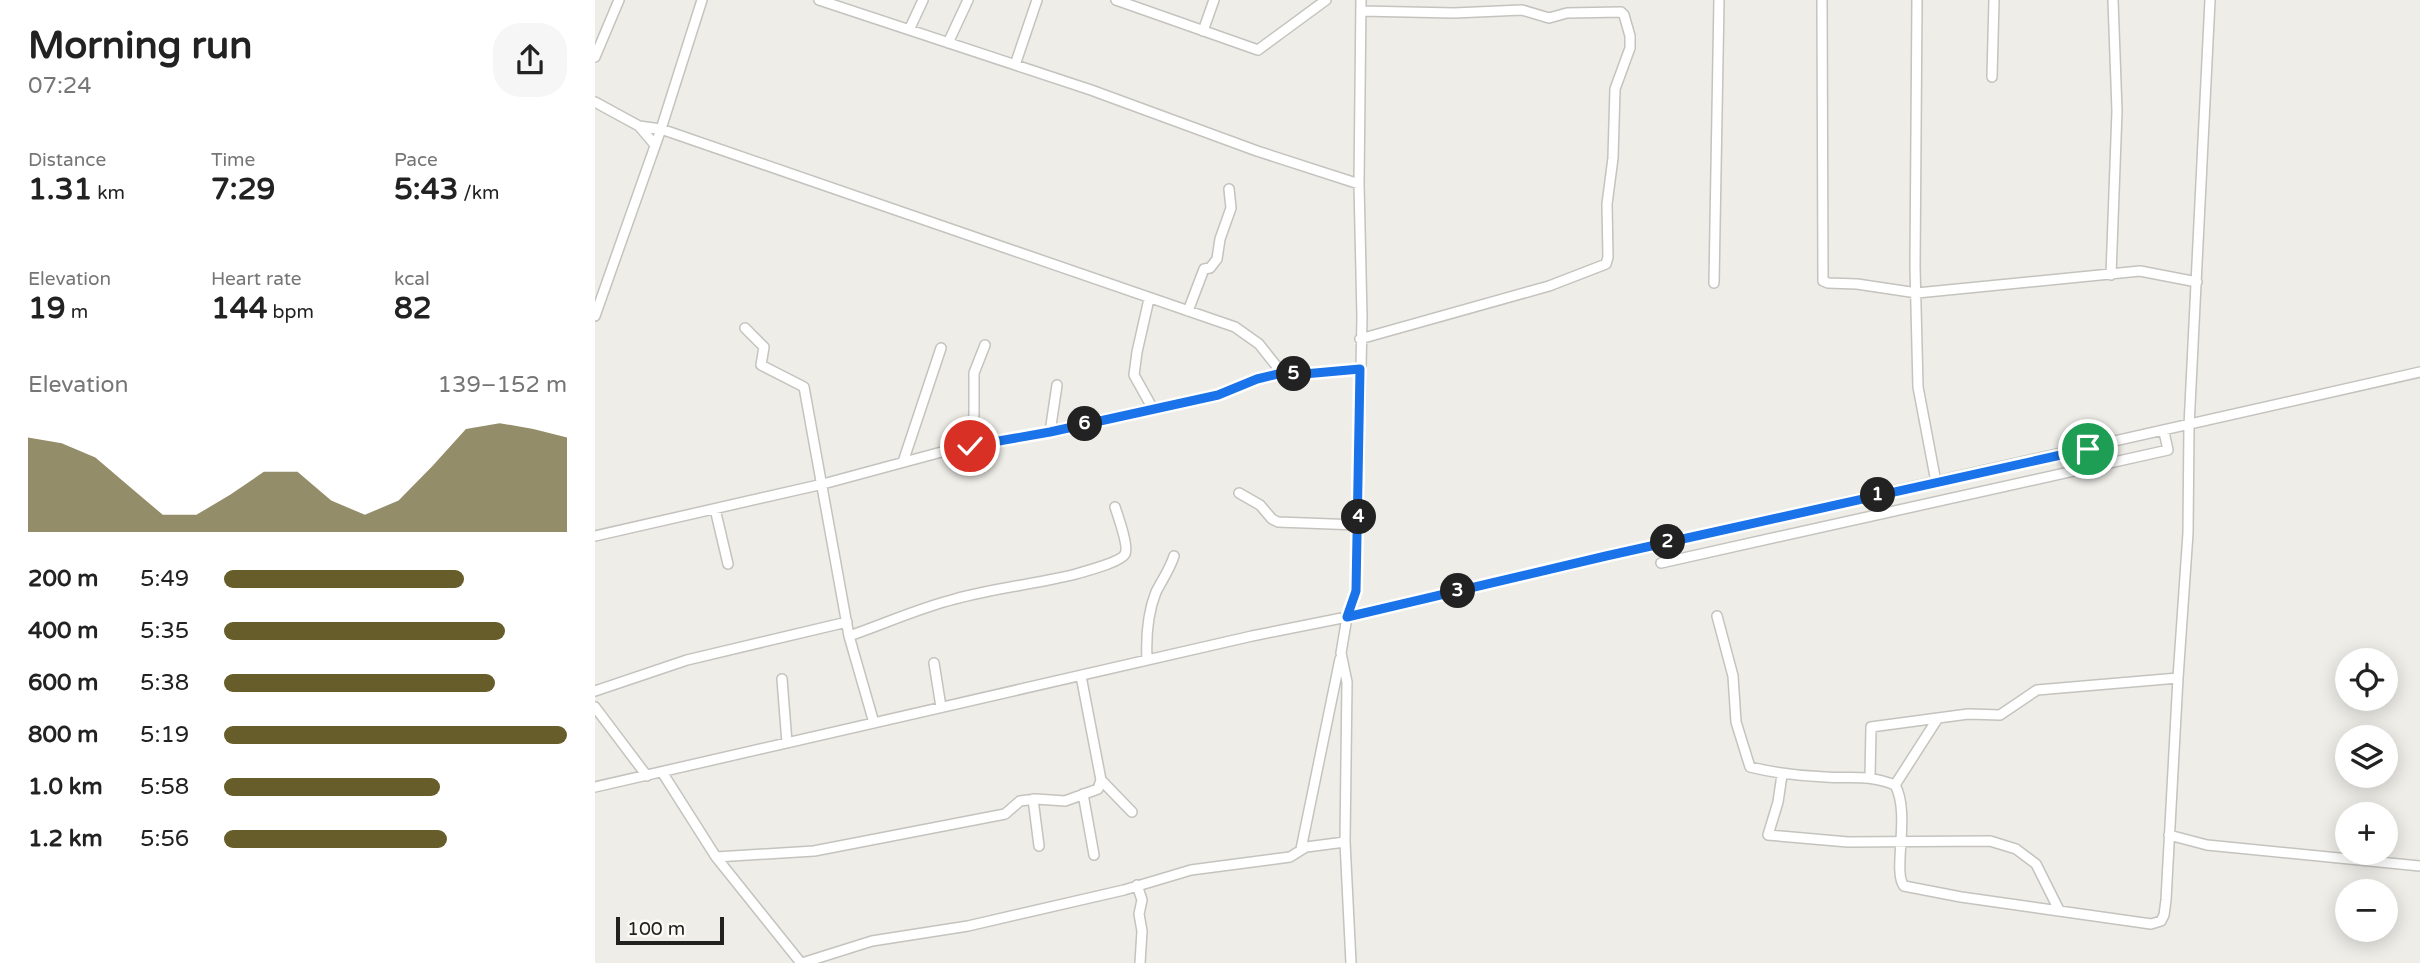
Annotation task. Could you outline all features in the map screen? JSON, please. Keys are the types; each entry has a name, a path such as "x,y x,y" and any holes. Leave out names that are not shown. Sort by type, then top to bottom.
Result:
{"street":[{"path":"595,57 619,0"},
{"path":"595,316 661,129 702,0"},
{"path":"819,0 1359,184"},
{"path":"909,30 923,0"},
{"path":"948,43 968,0"},
{"path":"1015,65 1037,0"},
{"path":"1117,0 1258,50 1326,0"},
{"path":"1203,31 1214,0"},
{"path":"1301,849 1347,617 1356,591 1362,317 1359,184 1361,0"},
{"path":"1714,283 1719,0"},
{"path":"1822,0 1823,281 1828,284 1857,284 1917,293 2140,271 2197,282"},
{"path":"1917,0 1918,387 1936,482"},
{"path":"1992,76 1994,0"},
{"path":"2111,275 2117,111 2113,0"},
{"path":"1717,616 1733,676 1736,722 1750,767 1782,775 1828,778 1870,776 1895,785 1901,796 1899,880 1907,887 2151,924 2161,921 2166,900 2188,533 2189,426 2210,0"},
{"path":"1360,339 1549,286 1606,264 1615,89 1631,41 1621,12 1567,13 1549,18 1522,10 1454,13 1361,11"},
{"path":"595,102 639,126 661,129 1235,327 1259,344 1282,373"},
{"path":"639,126 655,145"},
{"path":"1188,311 1204,269 1210,268 1217,259 1220,239 1231,208 1229,189"},
{"path":"1149,299 1134,375 1153,409"},
{"path":"745,328 764,347 761,365 804,387 849,636 874,723"},
{"path":"970,446 974,414 974,373 985,345"},
{"path":"903,462 941,348"},
{"path":"595,536 823,484 970,446 1050,432 1218,395 1257,379 1282,373 1304,374 1360,369"},
{"path":"595,788 1147,660 2420,373"},
{"path":"1050,432 1057,385"},
{"path":"1661,563 2168,450 2164,432"},
{"path":"1239,492 1278,522 1359,525"},
{"path":"849,636 954,599 1006,586 1057,579 1120,559 1125,555 1127,547 1115,507"},
{"path":"715,509 728,564"},
{"path":"1147,660 1146,638 1155,595 1174,556"},
{"path":"595,691 687,660 847,622"},
{"path":"1341,653 1347,682 1345,842 1351,963"},
{"path":"934,663 941,707"},
{"path":"716,857 814,851 1005,814 1020,801 1065,801 1098,789 1101,780 1081,676"},
{"path":"1870,776 1871,727 1968,714 2000,715 2037,690 2178,678"},
{"path":"782,679 787,743"},
{"path":"595,707 647,776"},
{"path":"1895,785 1938,719"},
{"path":"662,772 716,857 801,963 872,941 968,926 1191,870 1290,858 1301,849 1345,842"},
{"path":"1782,775 1778,802 1768,835 1848,842 1990,841 2016,849 2036,864 2059,910"},
{"path":"1101,780 1132,812"},
{"path":"1083,794 1094,855"},
{"path":"1033,799 1039,846"},
{"path":"2169,835 2207,845 2420,866"},
{"path":"1137,885 1142,900 1139,914 1142,931 1140,963"}],"route":[{"path":"970,446 987,445 1218,395 1257,379 1282,373 1304,374 1360,369 1356,591 1347,617 1606,556 2088,449"}]}
